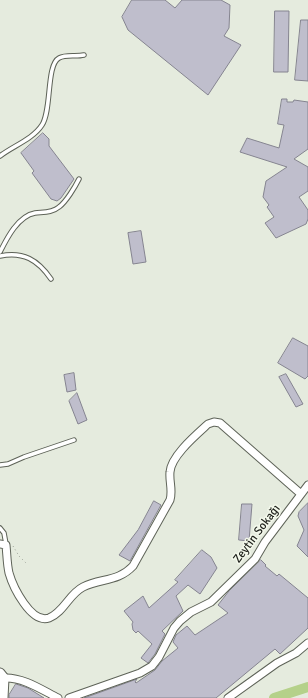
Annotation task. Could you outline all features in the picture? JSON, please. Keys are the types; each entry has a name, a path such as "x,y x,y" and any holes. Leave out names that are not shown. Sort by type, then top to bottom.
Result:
{"street":[{"path":"3,545 14,585 36,616 40,618 49,618 57,613 72,596 82,588 114,579 122,575 133,566 169,504 172,493 170,473 173,462 208,424 214,422 220,423 301,494"},
{"name":"Zeytin Sokağı","path":"69,698 140,673 152,666 180,621 191,612 211,602 255,559 265,542 308,485"},
{"path":"228,698 277,663 296,653 308,643"},
{"path":"3,698 2,676 28,684 58,698"}],"lane":[{"path":"0,156 35,133 44,122 48,104 51,72 55,62 62,56 74,57 84,55"},
{"path":"0,252 9,236 25,217 34,213 48,212 60,207 80,179"},
{"path":"0,256 9,254 22,255 44,268 51,279"},
{"path":"0,466 74,440"},
{"path":"0,528 4,534 3,545"}],"path":[{"path":"3,545 12,546 19,556 28,564"}],"building":[{"path":"132,0 165,0 175,8 182,0 221,0 230,5 229,28 224,36 241,45 208,95 128,30 122,17"},
{"path":"275,11 289,11 288,72 274,72"},
{"path":"301,20 308,20 308,81 295,80"},
{"path":"282,99 287,99 287,102 293,102 294,100 308,102 308,149 294,159 308,167 308,191 299,197 308,210 308,219 306,224 276,238 265,223 274,217 267,207 269,205 263,197 266,181 287,167 240,152 247,138 279,148 284,125 278,124"},
{"path":"43,133 49,139 49,146 74,179 61,198 57,201 51,199 32,173 34,171 21,153"},
{"path":"141,231 146,262 133,264 128,233"},
{"path":"293,338 308,346 308,376 305,379 278,363"},
{"path":"74,373 76,390 67,392 64,375"},
{"path":"286,374 303,404 296,407 279,377"},
{"path":"77,393 87,420 78,424 69,401"},
{"path":"154,501 161,505 130,561 119,555 138,530"},
{"path":"308,503 308,557 297,546 304,530 298,516 299,512"},
{"path":"242,504 252,504 249,541 239,540"},
{"path":"202,550 211,557 217,568 200,594 188,585 176,596 183,611 162,631 165,634 155,654 148,663 141,658 152,644 138,631 136,633 133,630 133,622 124,611 143,596 149,608 178,582 175,580"},
{"path":"261,560 266,565 265,566 277,576 279,574 308,598 308,628 280,654 275,649 216,698 84,698 137,679 135,682 136,683 155,670 162,661 178,648 173,642 176,635 187,626 195,635 228,613 218,605 229,591"},
{"path":"16,684 28,688 44,698 9,698 9,695"}],"waterway":[{"path":"274,698 308,687"}]}
